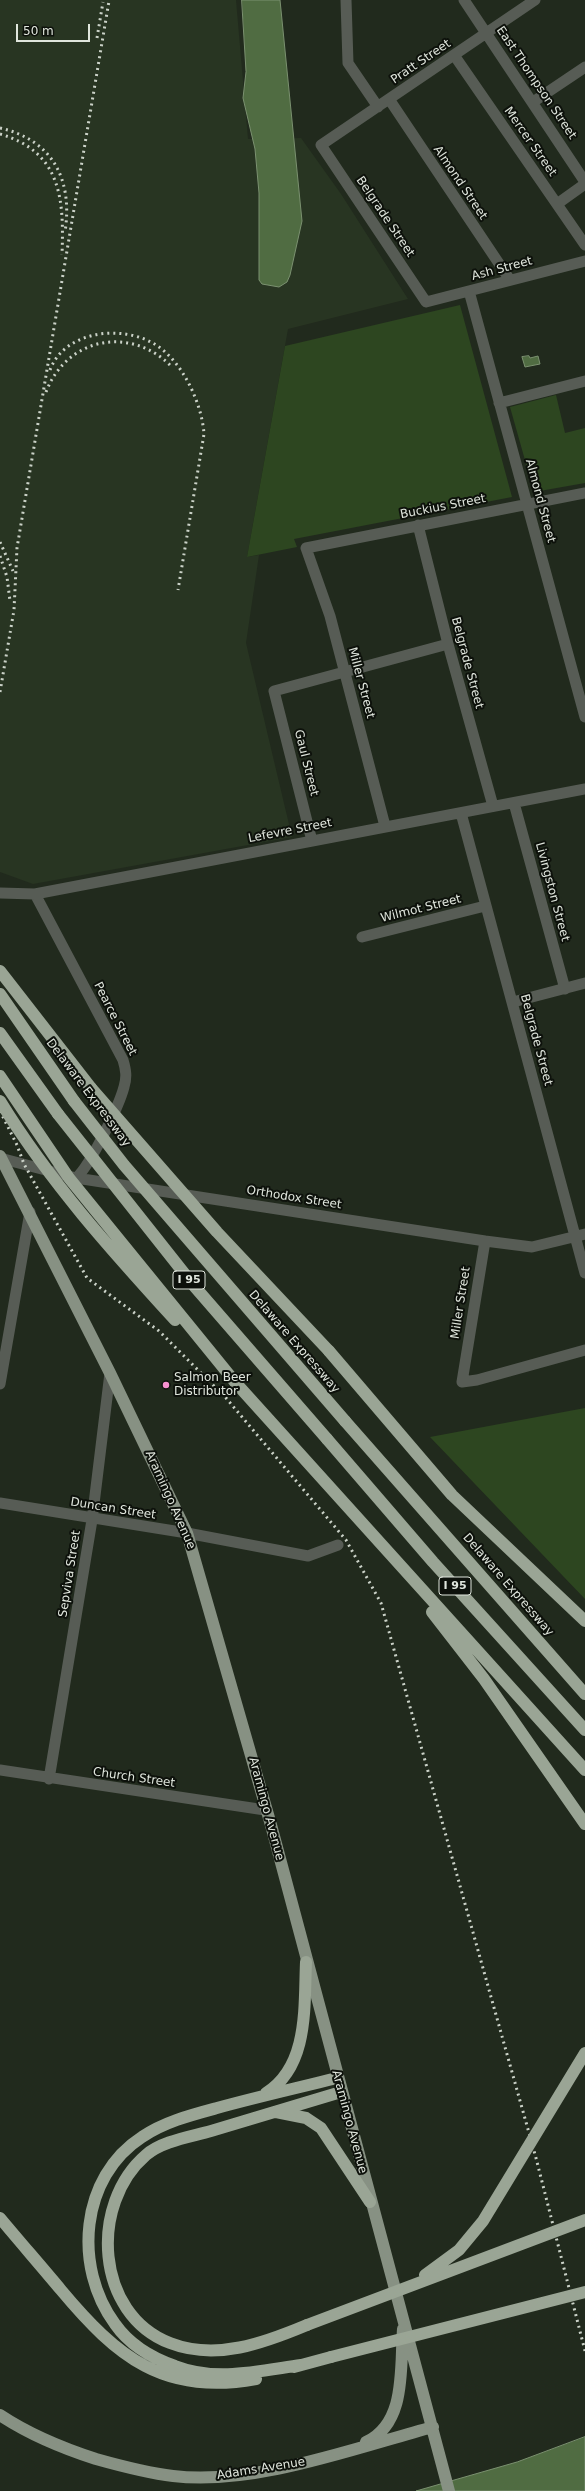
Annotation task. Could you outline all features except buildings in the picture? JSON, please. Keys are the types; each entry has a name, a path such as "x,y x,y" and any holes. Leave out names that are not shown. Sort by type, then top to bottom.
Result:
{"highway":[{"path":"0,971 91,1088 217,1232 329,1351 452,1495 585,1621"},
{"name":"Delaware Expressway","path":"0,994 74,1101 129,1170 345,1421 585,1694"},
{"name":"I 95","path":"0,1033 58,1114 195,1287 433,1562 585,1730"},
{"path":"0,1076 69,1178 235,1382"},
{"path":"0,1101 31,1148 69,1200 121,1262 235,1382 585,1770"},
{"path":"373,1535 484,1679 585,1824"},
{"path":"562,1793 585,1833"},
{"path":"261,2096 273,2089 284,2078 298,2050 303,2023 306,1962"},
{"path":"413,2284 444,2262 472,2237 585,2053"},
{"path":"301,2365 221,2375 176,2367 155,2358 138,2347 115,2325 105,2310 94,2282 88,2256 88,2232 92,2203 107,2173 122,2154 141,2137 165,2124 261,2096 337,2078"},
{"path":"341,2092 178,2140 147,2154 134,2167 115,2199 108,2233 110,2271 120,2298 129,2313 144,2327 170,2343 192,2349 220,2351 273,2339 413,2284 585,2220"},
{"path":"275,2112 306,2118 321,2128 370,2202"},
{"path":"0,2218 104,2339 128,2357 155,2371 182,2381 229,2383 260,2379 301,2365 585,2292"}],"main road":[{"name":"Aramingo Avenue","path":"0,1155 110,1373 187,1533 225,1660 449,2491"},
{"path":"347,2450 369,2440 380,2432 397,2406 404,2320"},
{"name":"Adams Avenue","path":"0,2415 60,2447 112,2464 173,2476 236,2475 311,2460 433,2428"}],"street":[{"path":"346,0 348,63 378,107"},
{"name":"East Thompson Street","path":"464,0 534,102 585,183"},
{"name":"Pratt Street","path":"321,145 535,0"},
{"name":"Mercer Street","path":"454,55 585,245"},
{"path":"534,102 585,67"},
{"name":"Almond Street","path":"388,99 510,280"},
{"name":"Belgrade Street","path":"321,145 426,302"},
{"path":"557,204 585,183"},
{"name":"Ash Street","path":"426,302 585,261"},
{"name":"Almond Street","path":"469,291 585,717"},
{"path":"499,403 585,381"},
{"name":"Buckius Street","path":"306,548 585,493"},
{"name":"Belgrade Street","path":"418,525 448,644 493,806"},
{"name":"Miller Street","path":"306,548 330,616 385,826"},
{"path":"345,672 448,644"},
{"name":"Gaul Street","path":"312,841 274,691 345,672"},
{"name":"Lefevre Street","path":"0,893 35,894 585,789"},
{"name":"Livingston Street","path":"514,803 565,988"},
{"name":"Belgrade Street","path":"461,813 485,906 580,1236 585,1273"},
{"name":"Pearce Street","path":"35,894 123,1060 127,1072 124,1088 99,1142 85,1170 76,1178"},
{"name":"Wilmot Street","path":"362,937 485,906"},
{"path":"513,1002 585,983"},
{"name":"Orthodox Street","path":"0,1155 76,1178 485,1241 532,1247 580,1236"},
{"path":"0,1384 30,1212"},
{"name":"Miller Street","path":"485,1241 462,1382 477,1380 585,1350"},
{"name":"Sepviva Street","path":"49,1779 92,1520 110,1373"},
{"name":"Duncan Street","path":"0,1503 92,1520 187,1533 308,1556 338,1545"},
{"name":"Church Street","path":"0,1770 49,1779 266,1810"}],"shaded area":[{"path":"0,0 236,0 248,139 301,138 341,194 408,299 288,329 247,557 259,555 246,643 292,837 33,884 0,872"},
{"path":"242,0 280,0 302,221 290,275 287,282 279,287 262,284 259,280 259,193 255,149 243,98 246,72"},
{"path":"460,305 512,497 294,539 297,547 247,557 285,346"},
{"path":"529,356 530,358 538,356 540,364 525,367 522,357"},
{"path":"556,395 565,433 585,428 585,483 534,492 510,407"},
{"path":"585,1408 585,1599 430,1437"},
{"path":"585,2437 585,2491 416,2491 517,2462"}],"railway":[{"path":"0,692 14,610 17,548 109,1"},
{"path":"97,38 103,2"},
{"path":"0,128 18,134 34,142 46,152 55,165 62,179 66,196 67,213 65,232"},
{"path":"0,134 21,142 36,153 47,166 55,181 60,197 62,215 62,255"},
{"path":"50,370 58,357 68,346 81,339 112,333 128,334 143,338 156,345 166,352 183,373 195,397 204,434 178,590"},
{"path":"46,392 56,373 69,359 84,349 102,343 120,342 138,345 156,354 172,367"},
{"path":"0,542 13,571"},
{"path":"0,556 7,577 10,601"},
{"path":"0,1111 17,1145 24,1164 87,1278 159,1331 226,1398 346,1540 381,1603 536,2158 585,2351"}],"place":[{"name":"Salmon Beer Distributor","path":"166,1385"}]}
